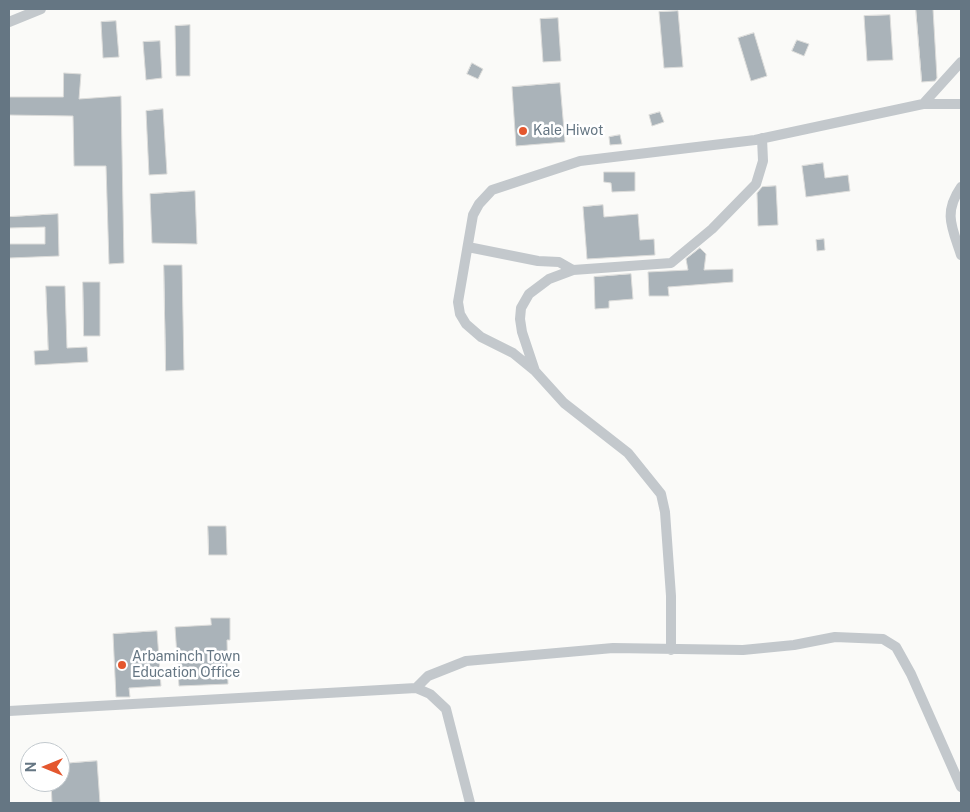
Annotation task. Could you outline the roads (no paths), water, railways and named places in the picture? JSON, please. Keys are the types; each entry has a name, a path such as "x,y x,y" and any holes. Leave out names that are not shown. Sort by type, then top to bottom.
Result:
{"street":[{"path":"9,22 42,9"},
{"path":"923,104 961,62"},
{"path":"671,650 671,596 665,512 661,494 628,453 564,403 535,371 513,353 482,337 466,324 460,314 458,302 473,215 479,204 492,190 580,161 762,138 923,104 961,104"},
{"path":"535,371 522,332 521,308 536,286 573,270 671,263 712,229 756,184 763,160 762,138"},
{"path":"961,187 952,205 949,219 961,255"},
{"path":"468,247 538,261 559,262 573,270"},
{"path":"416,688 428,676 466,661 613,648 743,650 794,645 835,637 883,639 896,647 911,674 961,787"},
{"path":"9,711 416,688 430,694 446,709 470,803"}],"place":[{"name":"Kale Hiwot","path":"523,131"},
{"name":"Arbaminch Town Education Office","path":"122,665"}]}
